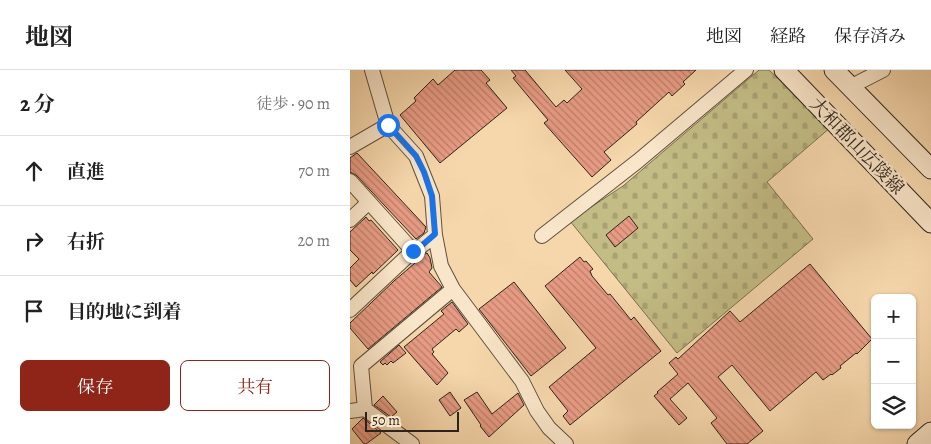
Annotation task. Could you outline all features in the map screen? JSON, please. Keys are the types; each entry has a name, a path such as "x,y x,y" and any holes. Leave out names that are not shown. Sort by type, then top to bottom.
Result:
{"main road":[{"name":"大和郡山広陵線","path":"784,70 931,223"},
{"name":"大和郡山広陵線","path":"834,70 931,170"},
{"path":"917,444 931,432"}],"street":[{"path":"372,70 388,125 416,156 424,172 432,196 435,234 441,266 454,289 522,381 537,411 549,428 566,444"},
{"path":"542,236 638,161 746,70"},
{"path":"850,87 883,70"},
{"path":"350,147 388,125"},
{"path":"350,181 413,251"},
{"path":"350,220 369,202"},
{"path":"350,310 413,251 435,234"},
{"path":"365,409 361,366 454,289"},
{"path":"350,411 365,409 412,444"}],"green space":[{"path":"759,70 769,70 831,127 767,182 813,239 677,353 570,221 623,186"}],"building":[{"path":"455,70 481,70 490,80 486,83 507,108 440,163 400,115 416,101 414,98 433,79 438,85"},
{"path":"511,70 525,70 556,107 564,100 567,103 582,89 565,70 696,70 672,96 669,92 636,122 637,124 604,152 611,160 592,177 544,123 548,120 513,78 516,76"},
{"path":"357,153 426,227 424,233 416,239 356,175 350,172 350,158"},
{"path":"629,216 638,228 615,247 606,235"},
{"path":"366,217 369,221 371,220 398,250 356,287 350,280 350,268 359,259 350,250 350,232"},
{"path":"427,253 432,268 429,272 442,287 368,349 350,328 350,323 415,263 418,258"},
{"path":"580,257 593,269 590,271 592,276 608,295 610,294 631,320 634,317 661,351 570,425 563,416 568,411 549,387 596,348 545,286"},
{"path":"810,264 871,340 832,375 823,380 816,372 770,411 732,365 718,377 763,431 747,444 727,444 711,423 717,418 688,383 670,399 687,418 679,425 654,396 678,374 669,363 676,357 678,359 730,311 740,322"},
{"path":"514,282 566,348 531,376 479,309"},
{"path":"452,302 468,324 459,332 456,329 432,349 434,352 432,354 448,373 437,385 404,347 444,314 441,311"},
{"path":"399,345 406,353 393,363 391,361 387,365 385,363 383,365 380,362"},
{"path":"450,392 461,408 450,416 439,400"},
{"path":"477,392 492,414 518,393 524,405 489,437 464,400"},
{"path":"383,396 397,412 391,417 374,405"},
{"path":"363,418 381,433 366,444 352,429"}],"route":[{"path":"388,125 416,156 432,196 435,234 413,251"}]}
